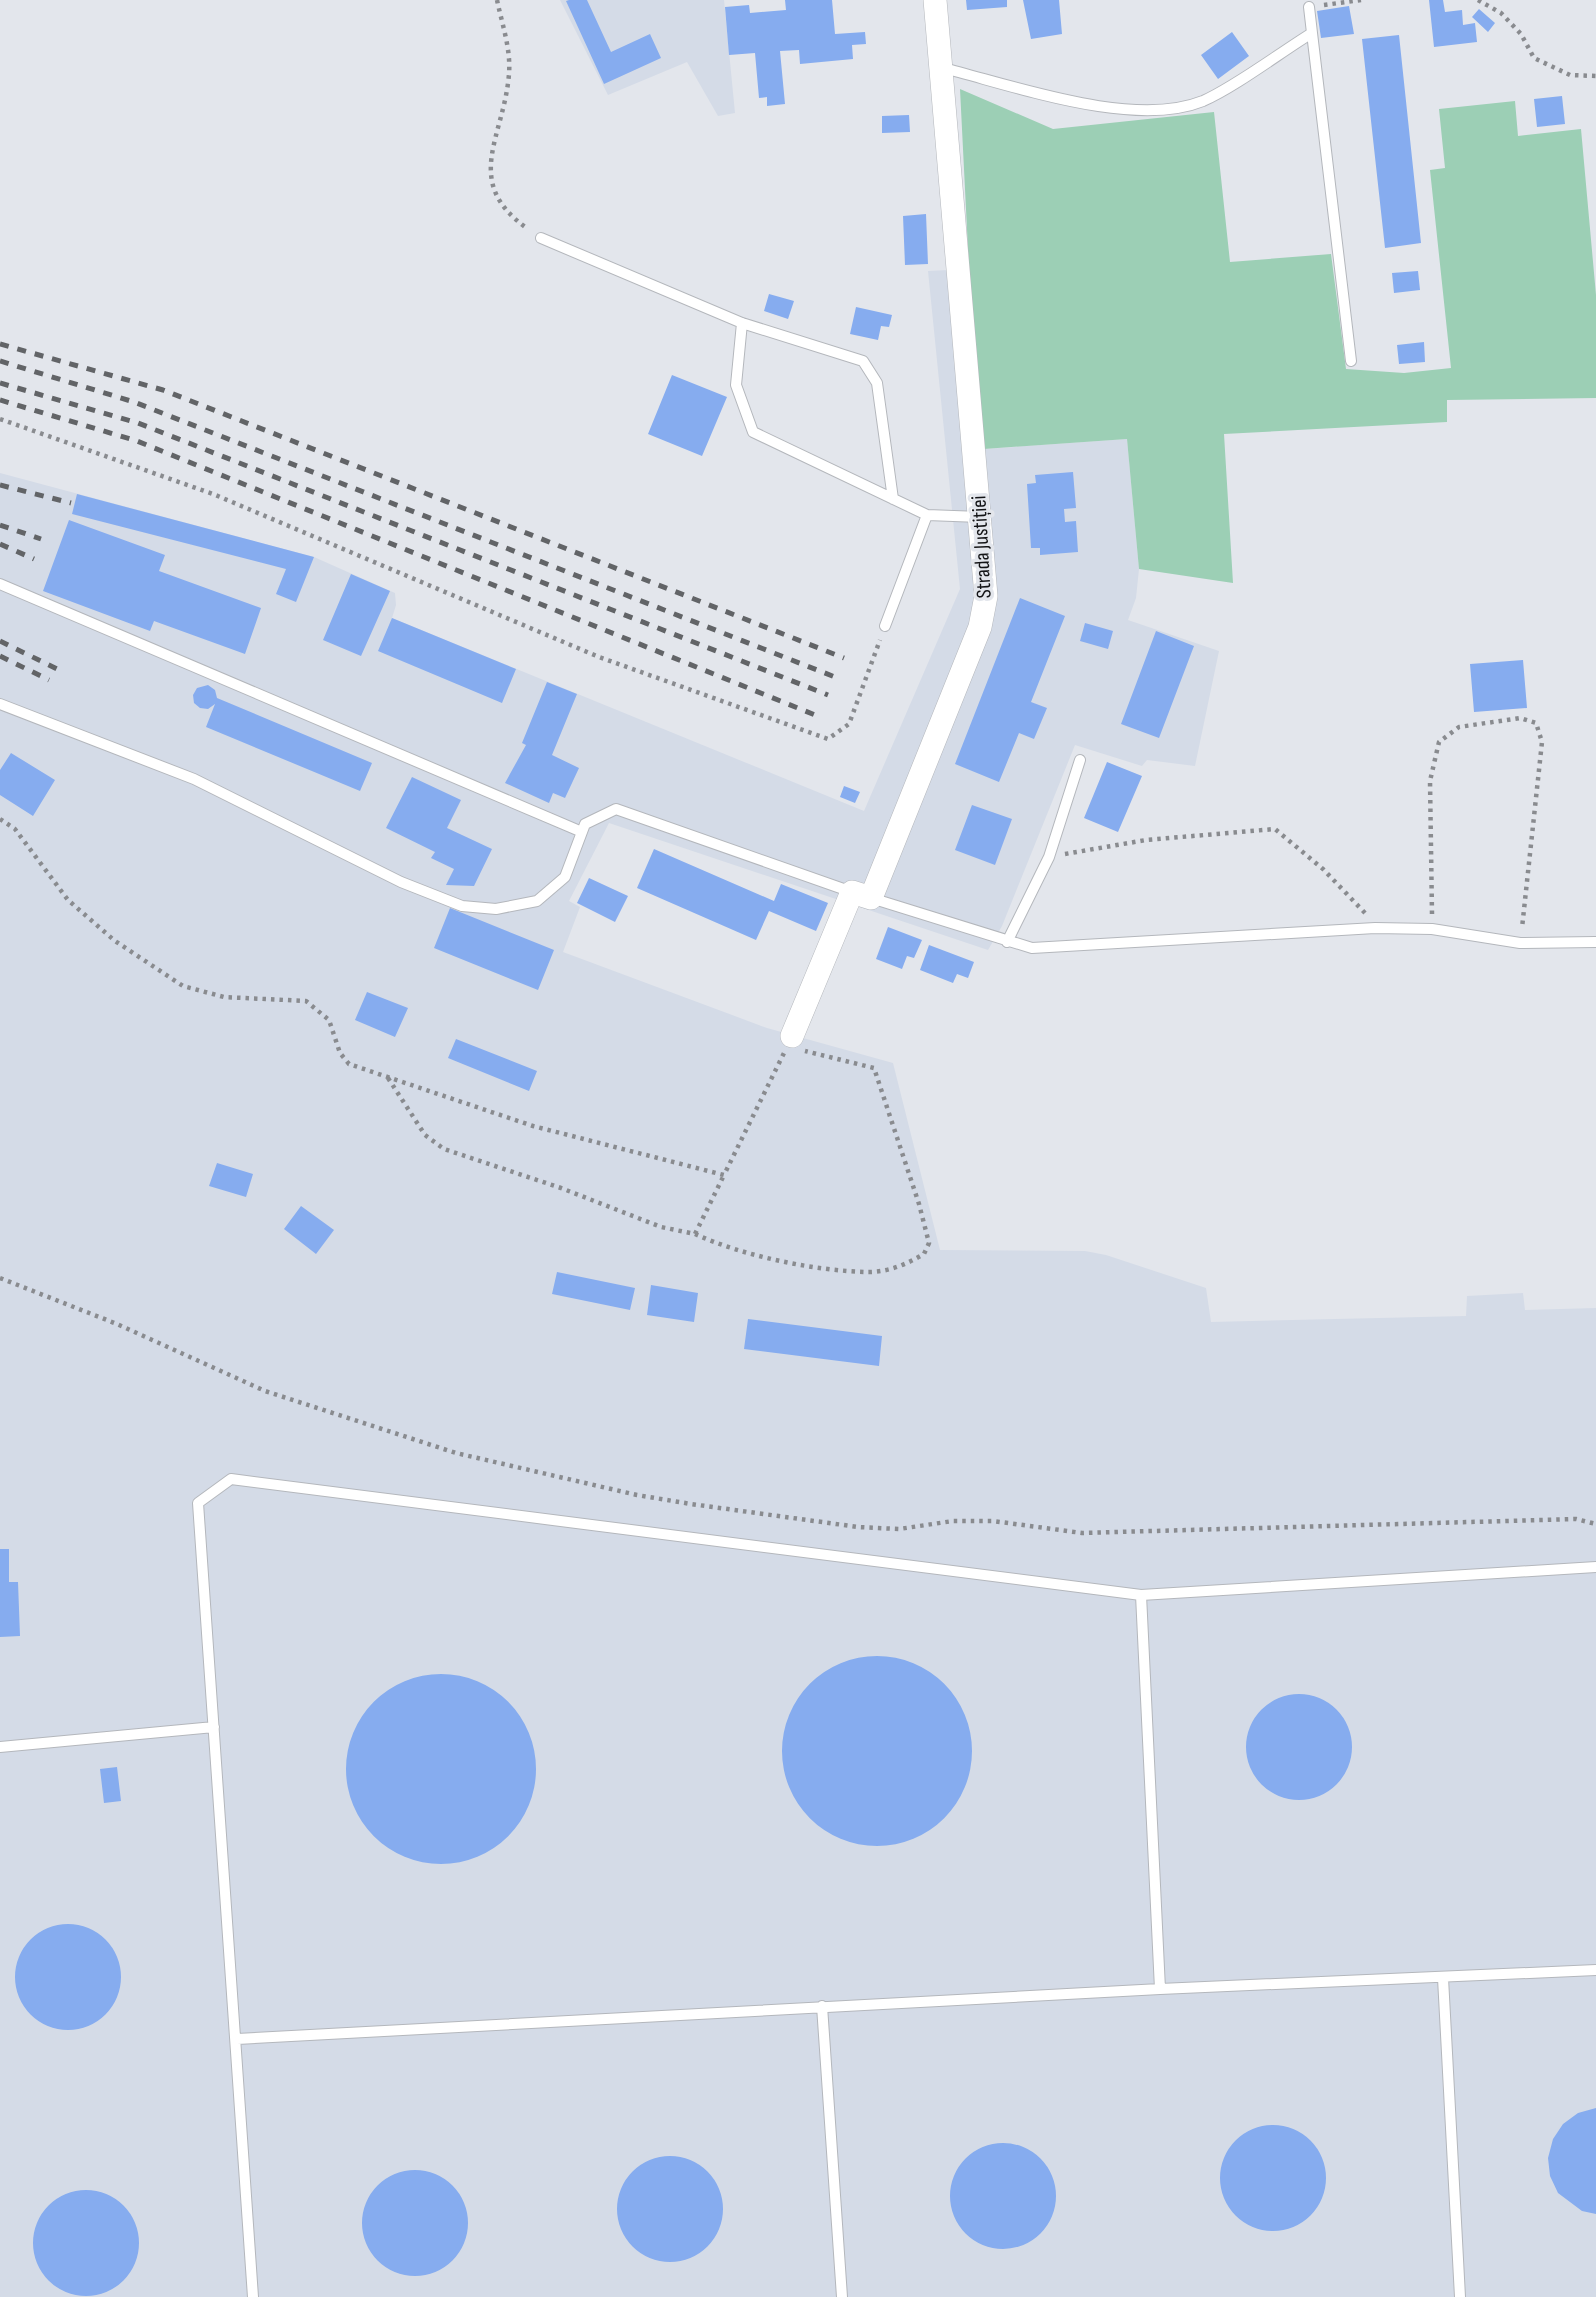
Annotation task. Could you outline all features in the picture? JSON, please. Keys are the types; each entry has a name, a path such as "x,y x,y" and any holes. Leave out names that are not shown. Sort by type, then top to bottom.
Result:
{"street":[{"name":"Strada Justiției","path":"790,1041 862,895 980,627 986,596 943,68 935,0"}],"lane":[{"path":"1309,7 1351,361"},
{"path":"943,68 1109,108 1160,112 1204,100 1312,33"},
{"path":"541,238 742,323 863,361 877,383 893,499"},
{"path":"742,323 736,385 753,432 927,516 980,517"},
{"path":"885,626 927,516"},
{"path":"0,584 582,832"},
{"path":"0,704 194,779 401,881 462,906 496,909 537,901 565,877 585,824 616,809 862,895 1032,948 1375,928 1432,929 1520,943 1596,942"},
{"path":"1007,942 1049,857 1080,760"},
{"path":"253,2297 198,1503 231,1479 1141,1595 1596,1567"},
{"path":"1141,1595 1160,1989"},
{"path":"0,1747 214,1727"},
{"path":"237,2039 822,2006 1596,1970"},
{"path":"1443,1978 1460,2297"},
{"path":"822,2006 842,2297"}],"path":[{"path":"497,0 508,48 509,74 491,163 491,189 511,217 541,238"},
{"path":"1309,7 1361,0"},
{"path":"1478,0 1502,13 1521,33 1534,58 1570,75 1596,76"},
{"path":"0,419 213,494 599,657 828,739 849,724 885,626"},
{"path":"1432,929 1430,781 1438,742 1459,727 1520,718 1536,723 1542,742 1520,943"},
{"path":"0,819 15,829 68,900 114,941 183,986 224,998 306,1001 329,1020 340,1053 349,1064 533,1126 724,1175"},
{"path":"1049,857 1146,839 1275,829 1359,905 1375,928"},
{"path":"387,1077 425,1135 444,1149 561,1188 661,1227 791,1262 870,1272 901,1266 924,1254 929,1243 919,1204 874,1068 790,1041 695,1234"},
{"path":"0,1278 291,1399 456,1453 637,1495 691,1504 858,1527 898,1529 953,1521 993,1521 1082,1533 1576,1519 1596,1524"}],"shaded area":[{"path":"560,0 724,0 735,113 718,116 687,62 608,95"},
{"path":"969,269 985,449 1127,439 1139,569 1136,598 1128,620 1219,651 1195,766 1147,760 1142,766 1075,745 1002,926 988,950 609,823 569,901 580,907 563,952 767,1028 893,1063 940,1250 1085,1251 1106,1255 1206,1288 1211,1322 1466,1316 1467,1296 1523,1293 1525,1310 1596,1308 1596,2297 0,2297 0,473 314,557 395,593 396,605 392,618 864,811 960,589 928,271"}],"green space":[{"path":"960,89 1053,129 1214,112 1230,262 1331,254 1346,369 1404,373 1451,368 1430,170 1445,168 1439,109 1515,101 1518,136 1581,129 1596,295 1596,398 1447,400 1447,422 1224,434 1233,583 1139,569 1127,439 984,449 969,269"}],"building":[{"path":"587,0 611,52 650,34 661,58 604,84 566,1"},
{"path":"785,0 832,0 835,34 865,32 866,44 852,45 853,59 800,64 799,50 780,51 785,104 767,106 767,97 759,98 755,53 729,55 725,7 749,5 750,13 786,10"},
{"path":"966,0 1007,0 1007,7 967,10"},
{"path":"1023,0 1059,0 1062,34 1031,39"},
{"path":"1429,0 1443,0 1445,12 1462,10 1463,25 1475,23 1477,42 1434,47"},
{"path":"1349,6 1354,34 1321,38 1317,11"},
{"path":"1479,9 1495,23 1488,32 1472,17"},
{"path":"1232,32 1249,56 1218,79 1201,55"},
{"path":"1399,35 1421,243 1385,248 1362,39"},
{"path":"1562,96 1565,124 1537,127 1534,99"},
{"path":"909,115 910,132 882,133 882,116"},
{"path":"926,214 928,264 905,265 903,216"},
{"path":"1418,271 1420,290 1394,293 1392,273"},
{"path":"769,294 794,301 788,319 764,311"},
{"path":"856,307 892,315 889,327 881,326 878,340 850,334"},
{"path":"1424,342 1425,362 1399,364 1397,345"},
{"path":"672,375 727,397 702,456 648,434"},
{"path":"1073,472 1076,508 1064,509 1065,522 1076,521 1078,552 1040,555 1040,548 1031,548 1027,484 1036,483 1035,475"},
{"path":"77,494 314,557 296,602 276,594 286,569 72,514"},
{"path":"69,520 165,555 159,571 261,608 245,654 154,621 150,631 43,591"},
{"path":"351,574 390,591 361,656 323,640"},
{"path":"1020,598 1065,616 1031,702 1047,708 1034,739 1019,733 999,782 955,764"},
{"path":"392,618 516,669 502,703 378,651"},
{"path":"1085,623 1113,631 1108,649 1080,641"},
{"path":"1156,631 1194,646 1159,738 1121,724"},
{"path":"1523,660 1527,708 1474,712 1470,664"},
{"path":"547,682 577,694 552,755 579,768 565,798 553,793 549,803 505,783 526,745 522,743"},
{"path":"208,685 215,690 217,698 372,763 360,791 206,727 215,704 208,709 200,708 194,703 193,695 197,688"},
{"path":"11,753 55,780 33,816 0,795 0,770"},
{"path":"1107,762 1142,776 1118,832 1084,818"},
{"path":"412,777 461,800 447,828 492,849 474,886 446,885 454,869 431,858 435,852 386,828"},
{"path":"844,786 860,792 855,803 840,797"},
{"path":"972,805 1012,819 995,865 955,850"},
{"path":"654,849 774,901 781,884 828,903 816,931 769,911 756,940 637,888"},
{"path":"589,878 628,896 615,922 577,903"},
{"path":"450,908 554,950 538,990 434,948"},
{"path":"888,927 922,940 914,958 907,956 902,969 876,959"},
{"path":"929,945 974,962 968,978 957,974 953,983 920,970"},
{"path":"367,992 408,1008 395,1037 355,1020"},
{"path":"456,1039 537,1071 529,1091 448,1058"},
{"path":"217,1163 253,1174 246,1197 209,1186"},
{"path":"301,1206 334,1230 316,1254 284,1229"},
{"path":"557,1272 635,1288 630,1310 552,1294"},
{"path":"651,1285 698,1293 694,1322 647,1315"},
{"path":"748,1319 882,1336 879,1366 744,1349"},
{"path":"0,1549 9,1549 9,1582 18,1582 20,1636 0,1637"},
{"path":"877,1656 913,1663 944,1684 965,1715 972,1751 965,1787 944,1818 913,1839 877,1846 841,1839 810,1818 789,1787 782,1751 789,1715 810,1684 841,1663"},
{"path":"441,1674 477,1681 508,1702 529,1733 536,1769 529,1805 508,1836 477,1857 441,1864 405,1857 374,1836 353,1805 346,1769 353,1733 374,1702 405,1681"},
{"path":"1299,1694 1319,1698 1336,1710 1348,1727 1352,1747 1348,1767 1336,1784 1319,1796 1299,1800 1279,1796 1262,1784 1250,1767 1246,1747 1250,1727 1262,1710 1279,1698"},
{"path":"117,1767 121,1801 104,1803 100,1769"},
{"path":"68,1924 88,1928 105,1940 117,1957 121,1977 117,1997 105,2014 88,2026 68,2030 48,2026 31,2014 19,1997 15,1977 19,1957 31,1940 48,1928"},
{"path":"1596,2108 1596,2214 1582,2211 1558,2193 1550,2176 1548,2158 1553,2139 1563,2124 1578,2113"},
{"path":"1273,2125 1293,2129 1310,2141 1322,2158 1326,2178 1322,2198 1310,2215 1293,2227 1273,2231 1253,2227 1236,2215 1224,2198 1220,2178 1224,2158 1236,2141 1253,2129"},
{"path":"1003,2143 1023,2147 1040,2159 1052,2176 1056,2196 1052,2216 1040,2233 1023,2245 1003,2249 983,2245 966,2233 954,2216 950,2196 954,2176 966,2159 983,2147"},
{"path":"670,2156 690,2160 707,2172 719,2189 723,2209 719,2229 707,2246 690,2258 670,2262 650,2258 633,2246 621,2229 617,2209 621,2189 633,2172 650,2160"},
{"path":"415,2170 435,2174 452,2186 464,2203 468,2223 464,2243 452,2260 435,2272 415,2276 395,2272 378,2260 366,2243 362,2223 366,2203 378,2186 395,2174"},
{"path":"86,2190 106,2194 123,2206 135,2223 139,2243 135,2263 123,2280 106,2292 86,2296 66,2292 49,2280 37,2263 33,2243 37,2223 49,2206 66,2194"}],"railway":[{"path":"0,344 163,390 844,658"},
{"path":"0,361 134,402 835,677"},
{"path":"0,383 138,423 828,695"},
{"path":"0,400 137,441 820,717"},
{"path":"0,485 71,503"},
{"path":"0,525 41,539"},
{"path":"0,544 34,559"},
{"path":"0,641 59,670"},
{"path":"0,656 49,680"}]}
